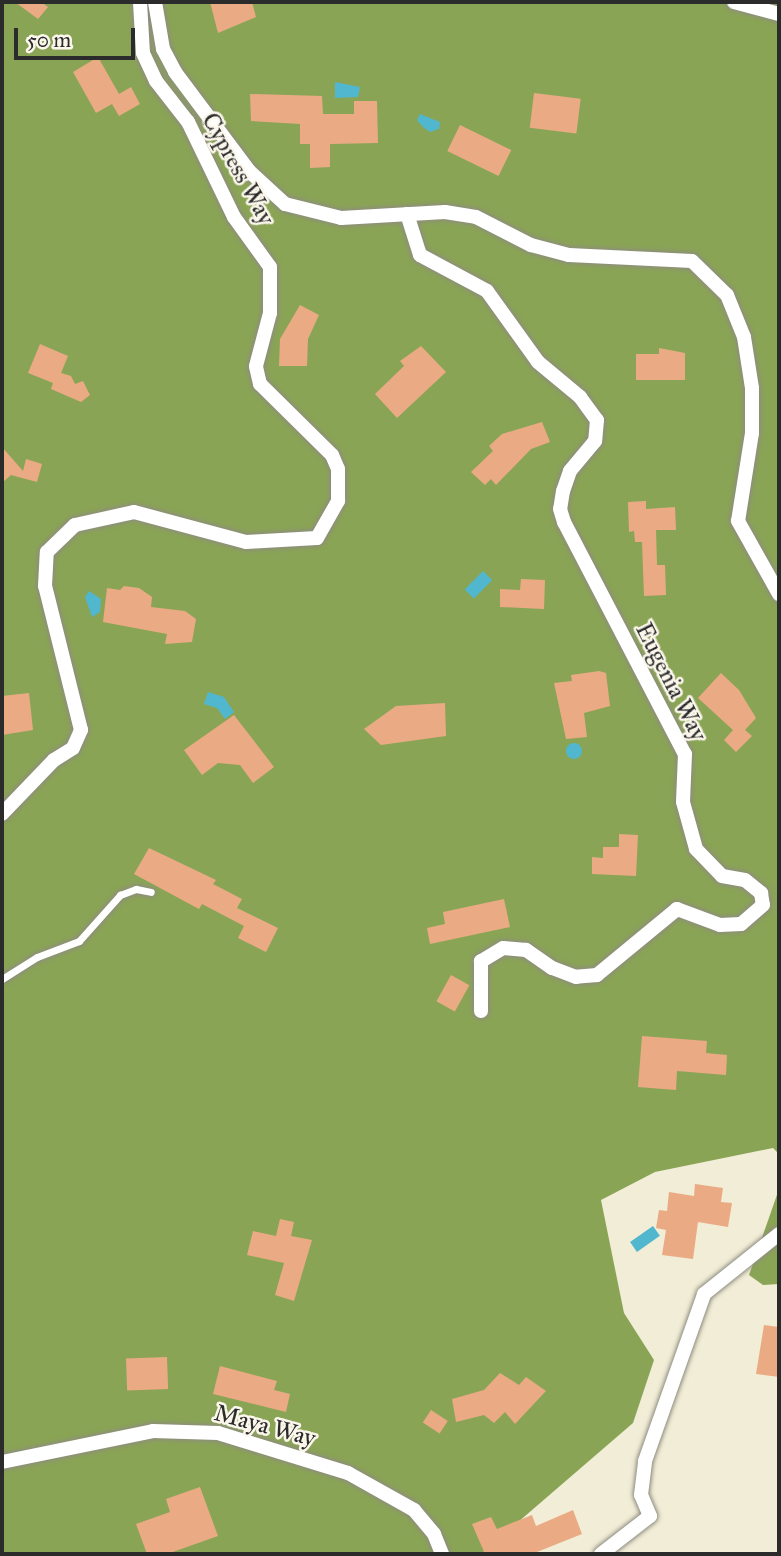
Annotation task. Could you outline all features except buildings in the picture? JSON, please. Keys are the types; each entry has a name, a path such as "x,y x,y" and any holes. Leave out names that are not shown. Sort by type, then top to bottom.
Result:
{"street":[{"name":"Cypress Way","path":"2,814 78,739 81,730 45,586 47,552 75,525 134,512 246,542 317,538 338,500 338,470 332,455 260,384 256,366 270,313 270,267 233,217 188,122 156,82 143,53 140,2"},
{"path":"155,2 163,49 175,72 270,195 322,217 445,212 476,217 531,245 569,255 692,261 727,295 744,337 752,388 752,433 738,521 779,594"},
{"path":"734,2 779,14"},
{"name":"Eugenia Way","path":"407,214 420,255 487,291 538,362 580,397 597,420 595,441 570,471 563,491 560,509 564,522 685,754 684,802 696,849 722,876 745,880 761,893 763,905 741,924 720,925 677,909 597,975 576,977 552,968 526,950 503,948 481,961 481,1011"},
{"path":"601,1554 650,1516 640,1494 645,1461 704,1294 779,1234"},
{"name":"Maya Way","path":"2,1462 153,1431 218,1433 348,1473 414,1510 434,1534 442,1554"}],"lane":[{"path":"2,979 37,957 79,941 120,895 136,889 151,892"}],"green space":[{"path":"2,2 779,2 779,1154 773,1148 655,1172 601,1200 624,1313 654,1360 633,1423 481,1554 2,1554"},
{"path":"779,1189 779,1284 763,1285 749,1275"}],"water":[{"path":"335,82 360,87 358,97 335,98"},
{"path":"420,114 440,122 439,129 430,132 423,127 417,120"},
{"path":"483,571 492,580 474,599 465,589"},
{"path":"89,591 101,599 100,612 92,617 85,597"},
{"path":"208,692 224,697 234,712 225,719 217,708 204,704"},
{"path":"571,743 577,743 582,751 580,757 571,759 566,754 566,748"},
{"path":"653,1226 660,1236 637,1252 630,1242"}]}
